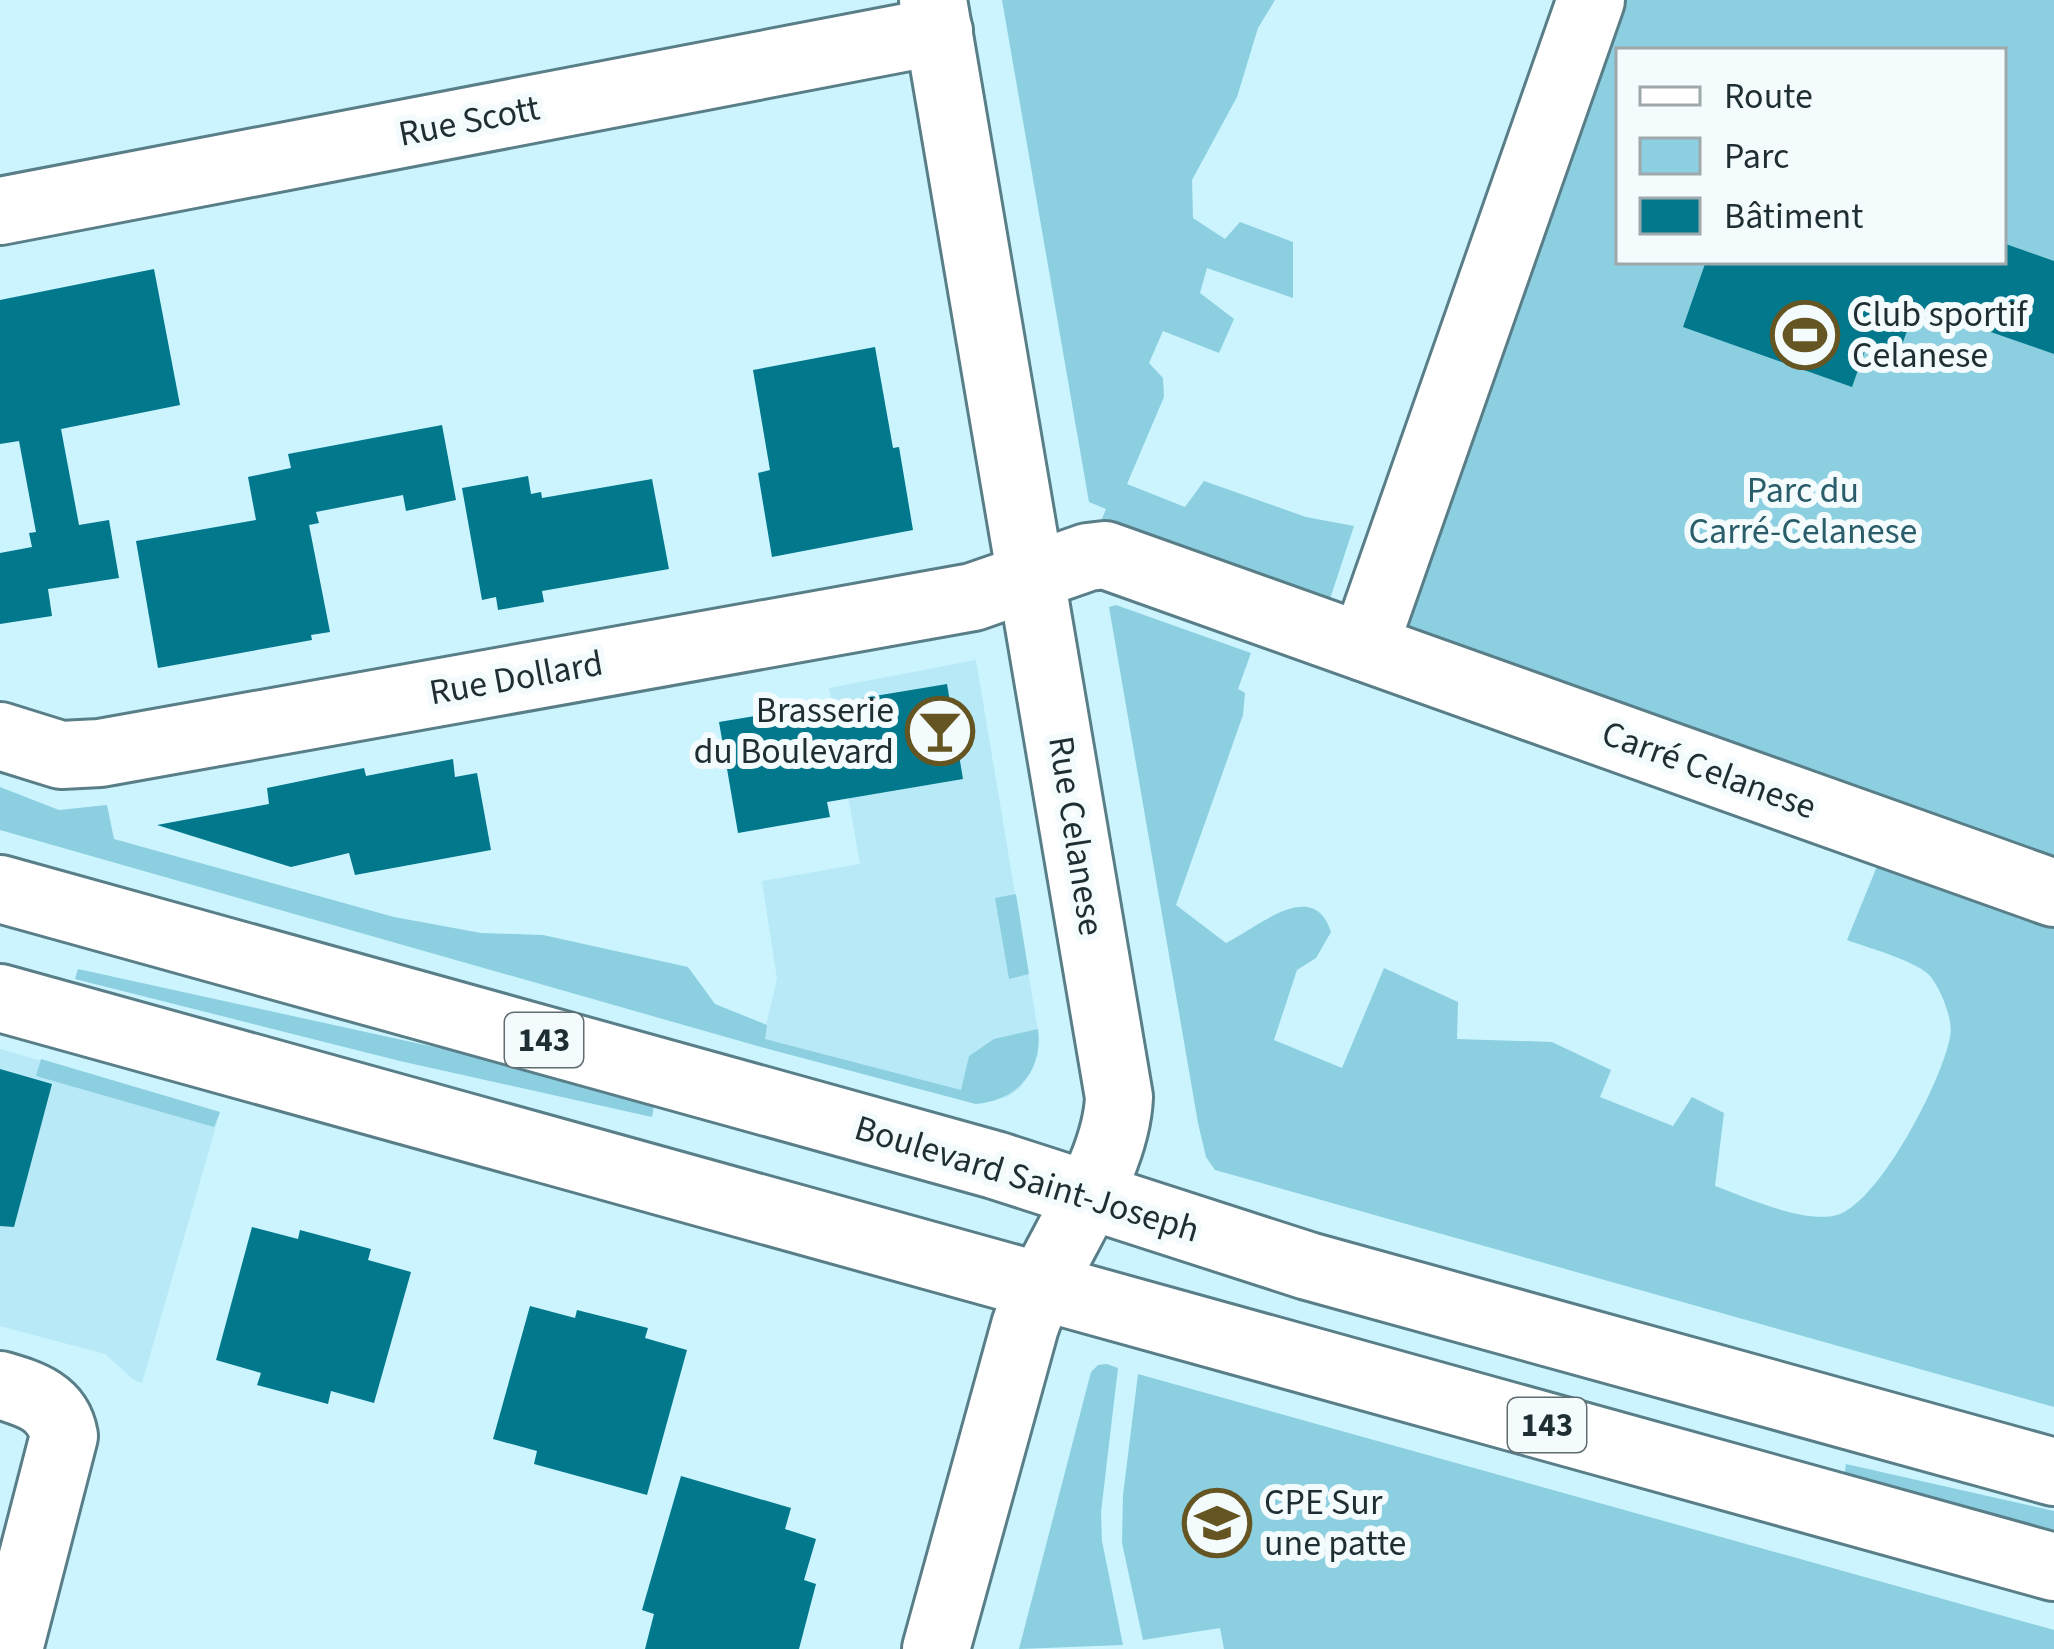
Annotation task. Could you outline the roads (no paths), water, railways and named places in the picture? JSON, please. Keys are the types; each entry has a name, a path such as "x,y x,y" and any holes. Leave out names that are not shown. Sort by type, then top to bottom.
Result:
{"street":[{"path":"1364,647 1591,0"},
{"name":"Rue Scott","path":"0,211 936,15"},
{"name":"Rue Celanese","path":"936,15 1119,1096 1111,1144 1040,1286 1013,1364 936,1649"},
{"name":"Carré Celanese","path":"1032,578 1105,555 2054,892"},
{"name":"Rue Dollard","path":"0,736 61,754 100,753 973,597 1032,578"},
{"name":"Boulevard Saint-Joseph","path":"0,889 995,1165 1308,1266 2054,1472"},
{"name":"143","path":"0,998 2054,1567"},
{"path":"0,1385 38,1397 56,1414 64,1436 9,1649"}],"place":[{"name":"Club sportif Celanese","path":"1805,335"},
{"name":"Brasserie du Boulevard","path":"940,731"},
{"name":"CPE Sur une patte","path":"1217,1523"}],"park label":[{"name":"Parc du Carré-Celanese","path":"1803,510"}]}
